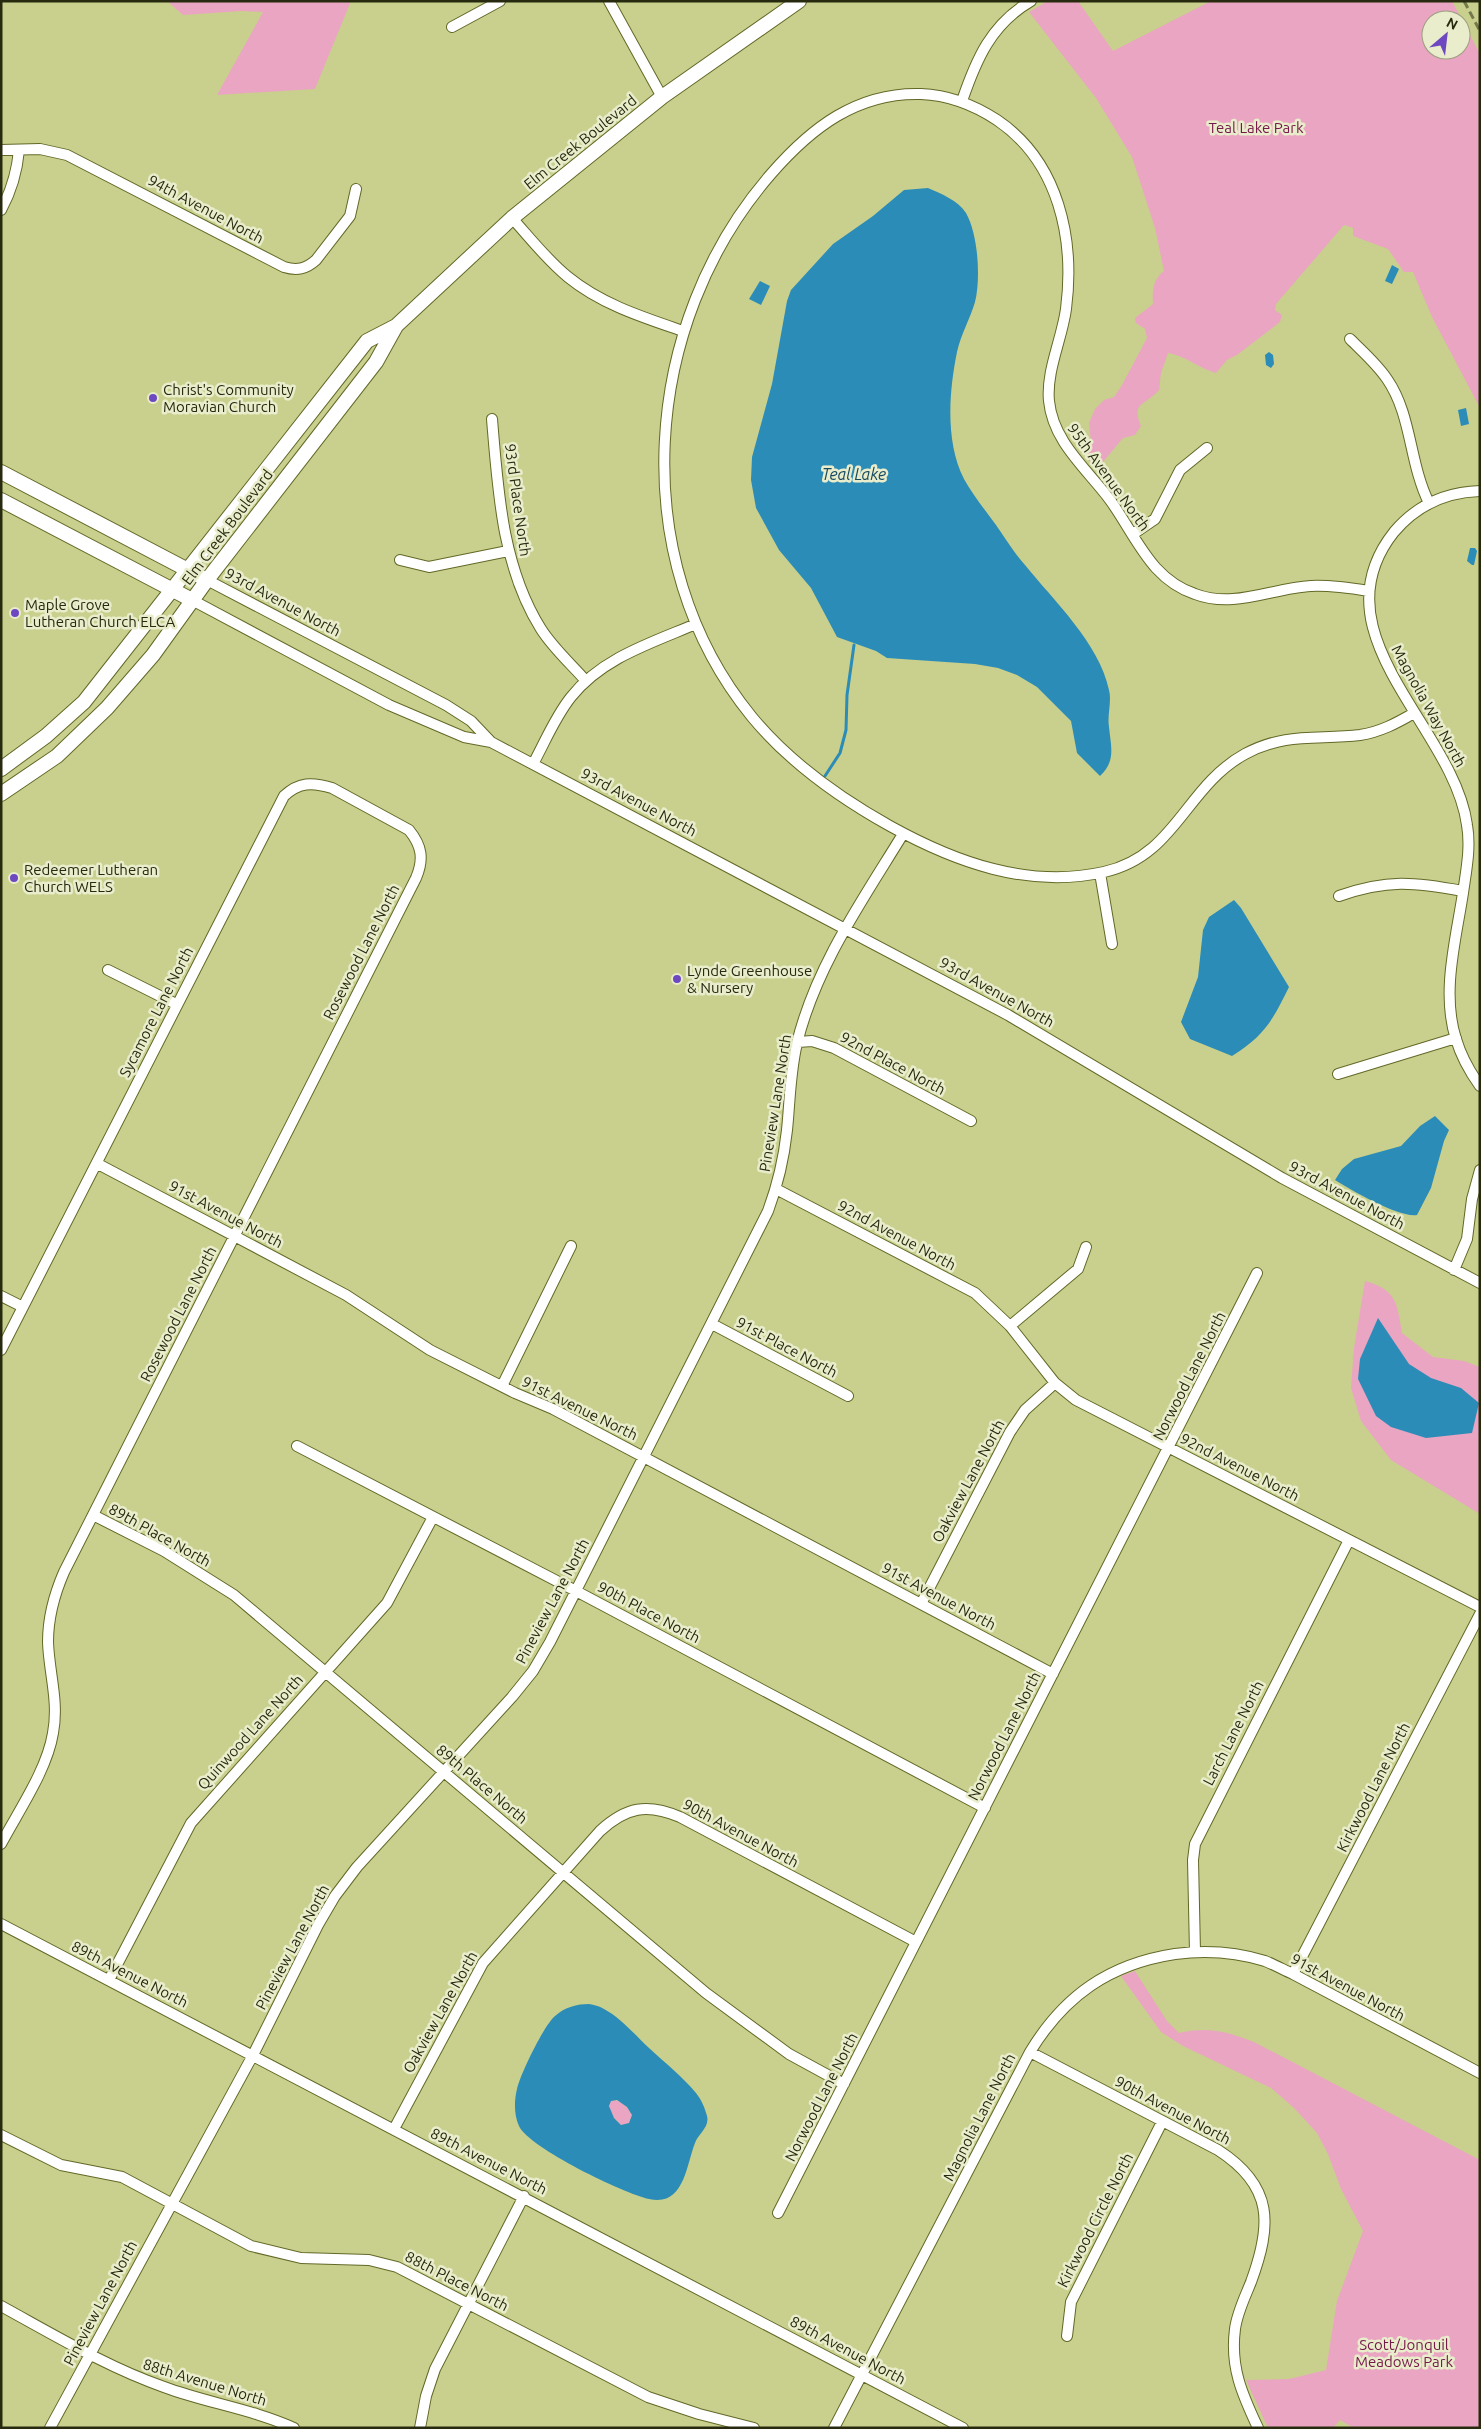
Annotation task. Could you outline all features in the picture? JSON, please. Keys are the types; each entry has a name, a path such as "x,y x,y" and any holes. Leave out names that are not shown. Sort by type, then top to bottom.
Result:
{"main road":[{"name":"Elm Creek Boulevard","path":"1,769 46,736 84,702 367,341 396,326 512,218 662,97 799,1"},
{"name":"Elm Creek Boulevard","path":"1,794 57,756 106,708 153,655 207,580 376,362 396,326"},
{"name":"93rd Avenue North","path":"1,472 207,580"},
{"name":"93rd Avenue North","path":"1,500 192,600"}],"street":[{"path":"452,27 500,1"},
{"path":"609,1 662,97"},
{"path":"1031,1 1006,18 991,35 980,54 962,101 920,94 880,98 860,103 824,122 782,160 736,219 708,270 683,331 672,375 666,418 663,463 666,507 673,551 696,624 729,685 772,740 796,763 837,794 903,834 956,858 998,871 1042,876 1100,873 1126,866 1145,855 1162,841 1208,782 1228,765 1249,752 1272,743 1298,737 1373,732 1414,713"},
{"name":"95th Avenue North","path":"962,101 986,112 1020,139 1042,166 1054,189 1068,246 1069,279 1066,313 1049,389 1050,407 1061,438 1107,496 1158,571 1186,590 1210,599 1230,600 1309,586 1369,591"},
{"name":"94th Avenue North","path":"1,150 40,149 72,157 284,268 293,270 310,266 316,260 350,216 356,189"},
{"path":"1,210 13,186 18,168 19,150"},
{"path":"512,218 568,277 592,294 617,307 683,331"},
{"path":"1350,339 1387,379 1398,400 1415,467 1429,503"},
{"name":"93rd Place North","path":"492,420 508,552 525,600 542,630 586,681"},
{"path":"1133,534 1155,519 1180,470 1207,448"},
{"name":"Magnolia Way North","path":"1480,491 1452,495 1429,503 1408,518 1386,544 1376,563 1369,591 1370,615 1375,637 1414,713 1453,780 1462,801 1468,825 1469,848 1450,995 1456,1038 1467,1065 1480,1086"},
{"path":"400,560 428,567 508,552"},
{"name":"93rd Avenue North","path":"207,580 446,705 471,721 491,742"},
{"name":"93rd Avenue North","path":"192,600 389,704 464,737 491,742 845,928 1008,1015 1310,1194 1480,1283"},
{"path":"533,764 562,711 586,681 604,666 625,654 696,624"},
{"name":"Sycamore Lane North","path":"1,1350 98,1164 176,1004 284,796 293,788 306,783 332,788 392,819"},
{"name":"Rosewood Lane North","path":"1,1844 43,1764 53,1734 55,1692 48,1644 49,1619 55,1594 64,1572 420,869 422,856 418,841 410,830 392,819"},
{"name":"Pineview Lane North","path":"50,2428 253,2055 335,1896 356,1867 444,1772 532,1671 550,1642 760,1228 776,1189 783,1158 798,1042 820,975 845,928 903,834"},
{"path":"1100,873 1112,944"},
{"path":"1339,896 1375,884 1398,882 1463,890"},
{"path":"108,970 176,1004"},
{"path":"1338,1074 1456,1038"},
{"name":"92nd Place North","path":"798,1042 812,1041 834,1048 971,1121"},
{"name":"91st Avenue North","path":"98,1164 367,1307 430,1350 553,1409 1053,1674"},
{"path":"1454,1270 1467,1239 1472,1199 1480,1170"},
{"name":"92nd Avenue North","path":"776,1189 975,1293 1010,1326 1055,1383 1076,1400 1480,1607"},
{"path":"502,1386 571,1246"},
{"path":"1010,1326 1078,1269 1086,1247"},
{"name":"Norwood Lane North","path":"778,2213 1170,1448 1257,1273"},
{"path":"1,1296 23,1307"},
{"name":"91st Place North","path":"712,1324 848,1396"},
{"name":"Oakview Lane North","path":"922,1604 1010,1432 1025,1410 1055,1383"},
{"name":"90th Place North","path":"297,1446 576,1590 985,1808"},
{"name":"89th Place North","path":"93,1515 164,1552 217,1583 250,1608 326,1670 706,1994 789,2054 844,2084"},
{"name":"Quinwood Lane North","path":"108,1980 191,1823 387,1603 433,1517"},
{"name":"Larch Lane North","path":"1195,1952 1193,1860 1195,1844 1205,1820 1349,1540"},
{"name":"Kirkwood Lane North","path":"1293,1974 1480,1614"},
{"name":"90th Avenue North","path":"562,1872 600,1831 622,1814 650,1808 666,1811 916,1942"},
{"name":"Oakview Lane North","path":"394,2129 483,1963 562,1872"},
{"name":"89th Avenue North","path":"1,1924 524,2196 963,2428"},
{"name":"91st Avenue North","path":"1195,1952 1242,1956 1265,1961 1480,2073"},
{"name":"Magnolia Lane North","path":"862,2375 1030,2052 1057,2013 1079,1993 1101,1978 1134,1963 1162,1956 1195,1952"},
{"name":"90th Avenue North","path":"1030,2052 1218,2150 1234,2160 1246,2173 1264,2207 1264,2245 1235,2327 1234,2367 1239,2385 1258,2428"},
{"name":"Kirkwood Circle North","path":"1067,2336 1071,2302 1162,2122"},
{"name":"88th Place North","path":"1,2135 61,2165 122,2177 252,2246 301,2258 383,2262 410,2273 467,2302 648,2397 699,2414 754,2428"},
{"path":"420,2428 426,2396 435,2369 467,2302 524,2196"},
{"name":"88th Avenue North","path":"1,2306 137,2377 165,2388 254,2412 294,2428"},
{"path":"834,2428 862,2375"}],"green space":[{"path":"167,1 351,1 315,89 217,95 263,12 242,11 183,15"},
{"name":"Teal Lake Park","path":"1048,1 1078,1 1113,51 1211,1 1452,1 1457,10 1421,10 1421,60 1471,60 1471,37 1480,54 1480,408 1432,317 1413,272 1404,272 1388,249 1353,236 1353,228 1344,225 1276,304 1275,310 1282,315 1280,322 1237,355 1227,360 1216,373 1168,353 1161,373 1159,390 1139,408 1138,418 1141,426 1135,435 1123,438 1097,469 1086,457 1091,443 1089,423 1095,409 1104,400 1114,397 1147,338 1145,329 1136,323 1135,318 1153,304 1154,286 1160,274 1164,271 1155,228 1132,157 1096,98 1029,12"},
{"path":"1365,1281 1389,1293 1397,1306 1402,1333 1433,1357 1464,1361 1480,1367 1480,1514 1391,1460 1361,1421 1351,1388 1354,1348"},
{"name":"Scott/Jonquil Meadows Park","path":"1135,1971 1167,2021 1179,2033 1199,2030 1217,2031 1236,2035 1254,2042 1480,2160 1480,2428 1354,2428 1340,2420 1333,2428 1268,2428 1246,2380 1289,2379 1326,2370 1337,2301 1363,2231 1341,2189 1328,2154 1317,2133 1294,2108 1271,2088 1183,2046 1161,2032 1121,1976"},
{"path":"611,2100 621,2102 628,2109 632,2115 629,2123 621,2125 614,2117 610,2108"}],"water":[{"name":"Teal Lake","path":"928,188 944,195 963,208 970,222 976,244 977,292 959,345 952,383 951,433 958,465 971,491 1014,551 1086,639 1104,673 1110,694 1111,753 1108,765 1100,776 1077,753 1071,721 1037,687 1017,675 998,668 975,664 887,658 876,651 837,637 811,588 779,550 756,508 751,480 752,457 772,384 787,301 791,290 833,244 873,216 904,190"},
{"path":"1392,265 1399,269 1392,284 1385,281"},
{"path":"760,281 770,286 761,305 749,299"},
{"path":"1269,352 1273,355 1274,364 1271,368 1266,365 1265,355"},
{"path":"1466,408 1469,424 1461,426 1458,410"},
{"path":"1470,548 1475,548 1477,551 1474,565 1467,561"},
{"path":"1234,900 1241,908 1289,987 1278,1009 1260,1034 1232,1056 1190,1039 1181,1022 1198,977 1203,930 1209,917"},
{"path":"1435,1116 1449,1130 1444,1141 1431,1188 1417,1215 1409,1215 1387,1208 1335,1180 1342,1169 1354,1159 1401,1146 1420,1126"},
{"path":"1378,1318 1409,1364 1431,1378 1461,1388 1479,1403 1472,1433 1426,1438 1391,1427 1376,1416 1358,1379 1360,1359"},
{"path":"589,2004 602,2008 622,2022 685,2081 703,2104 707,2116 707,2124 696,2140 682,2183 670,2197 661,2200 649,2199 600,2180 540,2146 526,2135 519,2126 515,2108 517,2089 527,2062 539,2039 550,2021 563,2010 576,2005","holes":["617,2100 627,2107 632,2115 629,2123 621,2125 614,2118 609,2106 611,2101"]}],"waterway":[{"path":"825,776 840,753 846,730 847,695 854,645"}],"railway":[{"path":"1464,1 1480,31"}],"place":[{"name":"Christ's Community Moravian Church","path":"153,398"},
{"name":"Maple Grove Lutheran Church ELCA","path":"15,613"},
{"name":"Redeemer Lutheran Church WELS","path":"14,878"},
{"name":"Lynde Greenhouse & Nursery","path":"677,979"}]}
